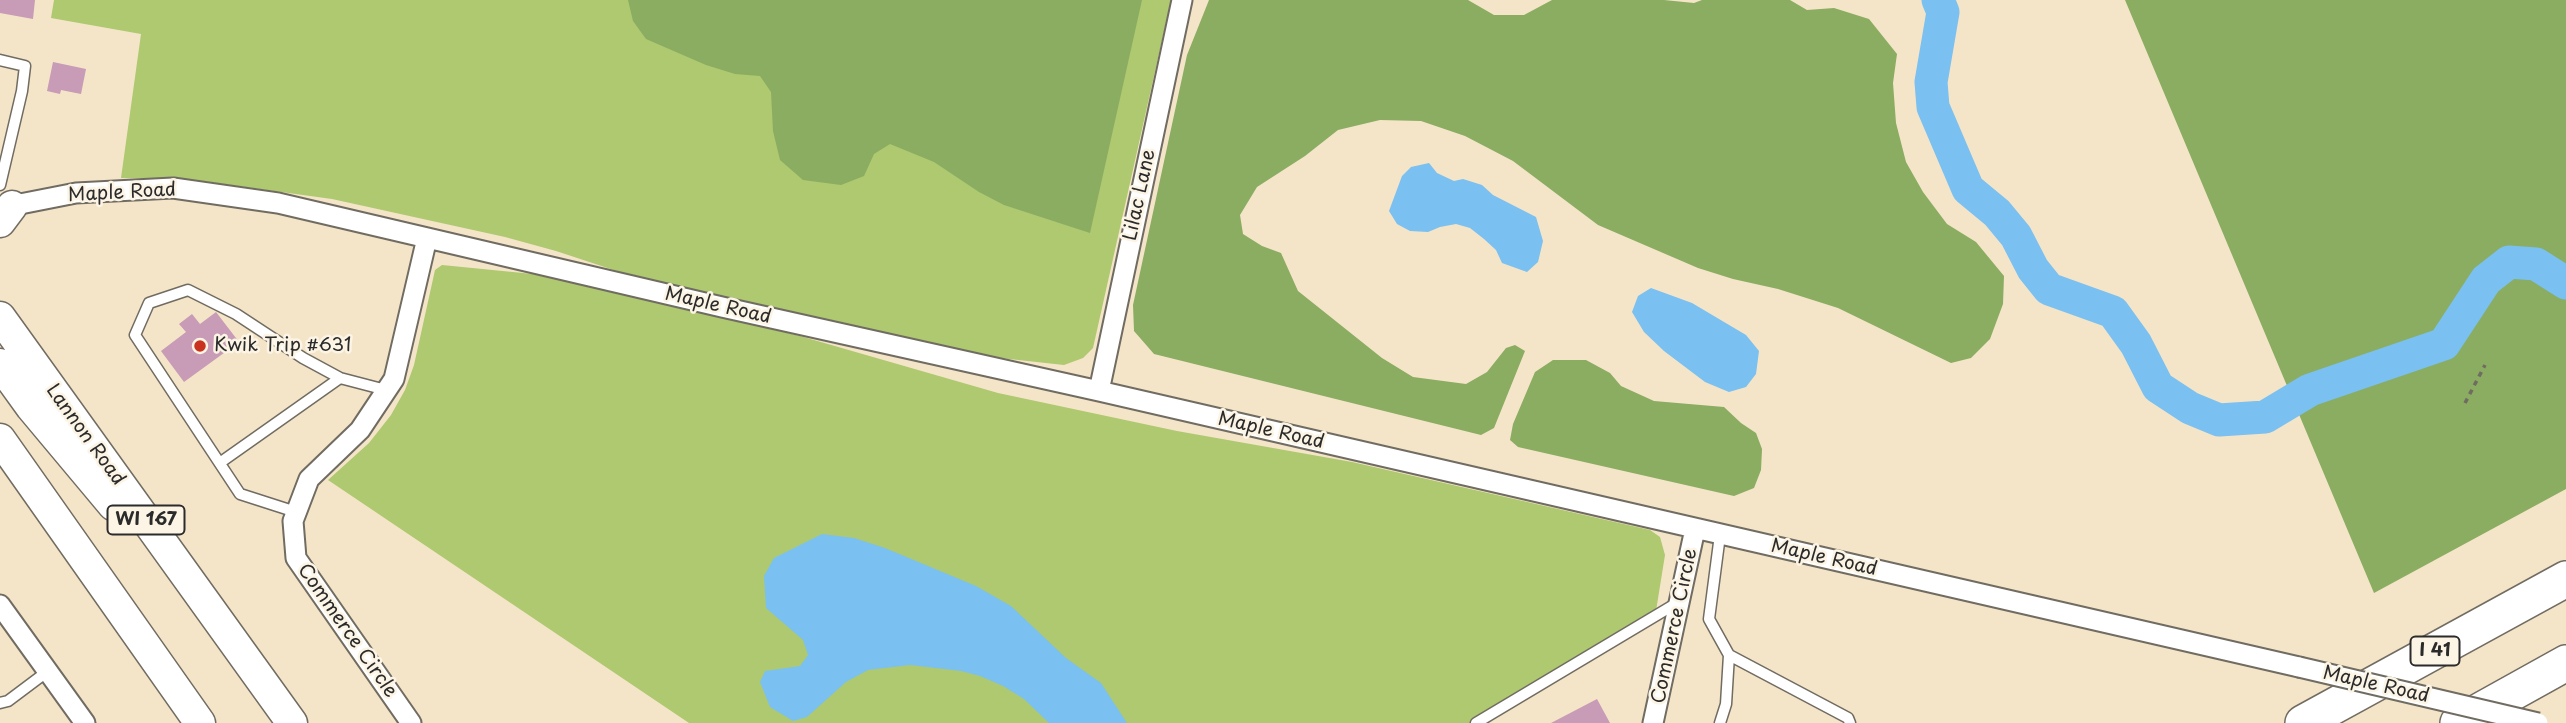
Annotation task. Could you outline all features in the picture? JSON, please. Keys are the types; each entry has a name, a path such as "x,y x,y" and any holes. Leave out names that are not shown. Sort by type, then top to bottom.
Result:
{"highway":[{"name":"I 41","path":"2304,723 2566,579"},
{"path":"2458,723 2566,663"}],"main road":[{"name":"Lannon Road","path":"0,317 292,723"},
{"path":"0,364 31,407 118,511 156,535"},
{"path":"5,449 200,723"}],"street":[{"name":"Lilac Lane","path":"1099,391 1182,0"},
{"name":"Maple Road","path":"3,205 76,192 173,188 278,202 2538,723"},
{"name":"Commerce Circle","path":"411,723 296,558 293,521 309,479 360,430 394,379 427,238"},
{"name":"Commerce Circle","path":"1653,723 1695,529"},
{"path":"0,605 85,723"}],"lane":[{"path":"0,60 24,66 3,205"},
{"path":"296,512 240,495 221,462 135,335 149,303 188,290 236,314 303,358 340,378 386,390"},
{"path":"221,462 340,378"},
{"path":"1720,535 1709,619 1729,654 1848,718 1850,723"},
{"path":"1476,723 1680,601"},
{"path":"1720,723 1726,704 1729,654"},
{"path":"0,703 8,701 49,671"}],"path":[{"path":"2465,403 2485,365"}],"green space":[{"path":"54,0 1171,0 1093,348 1083,358 1064,365 964,354 638,278 505,237 332,199 187,179 121,178 141,34 51,18"},
{"path":"628,0 1142,0 1090,233 1004,205 934,162 890,144 874,154 864,176 841,185 803,180 780,160 773,131 771,92 760,76 735,74 706,65 646,39 633,21"},
{"path":"1209,0 1468,0 1494,15 1524,15 1552,0 1664,0 1694,3 1702,0 1790,0 1807,10 1834,8 1869,19 1897,54 1893,83 1896,123 1906,162 1923,192 1947,224 1976,242 2004,276 2003,304 1990,339 1971,358 1951,363 1838,308 1698,268 1598,225 1513,161 1465,136 1421,121 1380,120 1338,130 1305,156 1257,187 1240,215 1243,234 1262,246 1281,253 1298,291 1382,358 1413,377 1466,384 1487,372 1506,348 1515,345 1525,351 1494,428 1481,435 1154,354 1134,331 1133,305 1187,55"},
{"path":"2125,0 2566,0 2566,489 2374,593"},
{"path":"442,265 553,276 800,336 998,393 1177,431 1352,462 1650,530 1660,537 1665,555 1655,617 1483,723 689,723 328,480 369,443 391,415 405,390 414,365 435,270"},
{"path":"1553,360 1586,360 1610,373 1621,386 1654,401 1724,407 1756,433 1762,449 1761,470 1754,488 1734,496 1518,447 1510,440 1513,424 1535,372"}],"water":[{"path":"1429,163 1437,173 1454,181 1463,179 1482,185 1493,195 1536,217 1543,241 1538,262 1527,272 1502,263 1496,250 1484,239 1470,228 1456,224 1428,232 1410,231 1397,224 1389,211 1402,176 1411,167"},
{"path":"1651,288 1692,303 1746,335 1759,351 1756,374 1746,387 1729,392 1705,382 1644,332 1632,312 1638,296"},
{"path":"822,534 854,538 885,548 976,586 1011,606 1066,658 1101,683 1127,723 1049,723 1024,699 980,676 910,665 868,670 846,682 807,717 793,721 770,707 760,682 765,671 800,666 808,655 803,640 766,608 764,576 774,558"}],"building":[{"path":"0,0 35,0 33,19 0,13"},
{"path":"53,62 86,69 81,94 61,90 60,94 47,91"},
{"name":"Kwik Trip #631","path":"216,312 239,342 184,382 161,351 186,332 179,324 192,314 200,324"},
{"path":"1597,699 1610,723 1551,723"}],"waterway":[{"path":"1938,0 1943,12 1931,82 1933,107 1968,189 1997,213 2016,236 2033,269 2049,289 2113,312 2136,344 2158,387 2190,408 2219,420 2265,417 2310,390 2444,344 2486,280 2509,262 2536,264 2566,283"}],"place":[{"name":"Kwik Trip #631","path":"200,346"}]}
